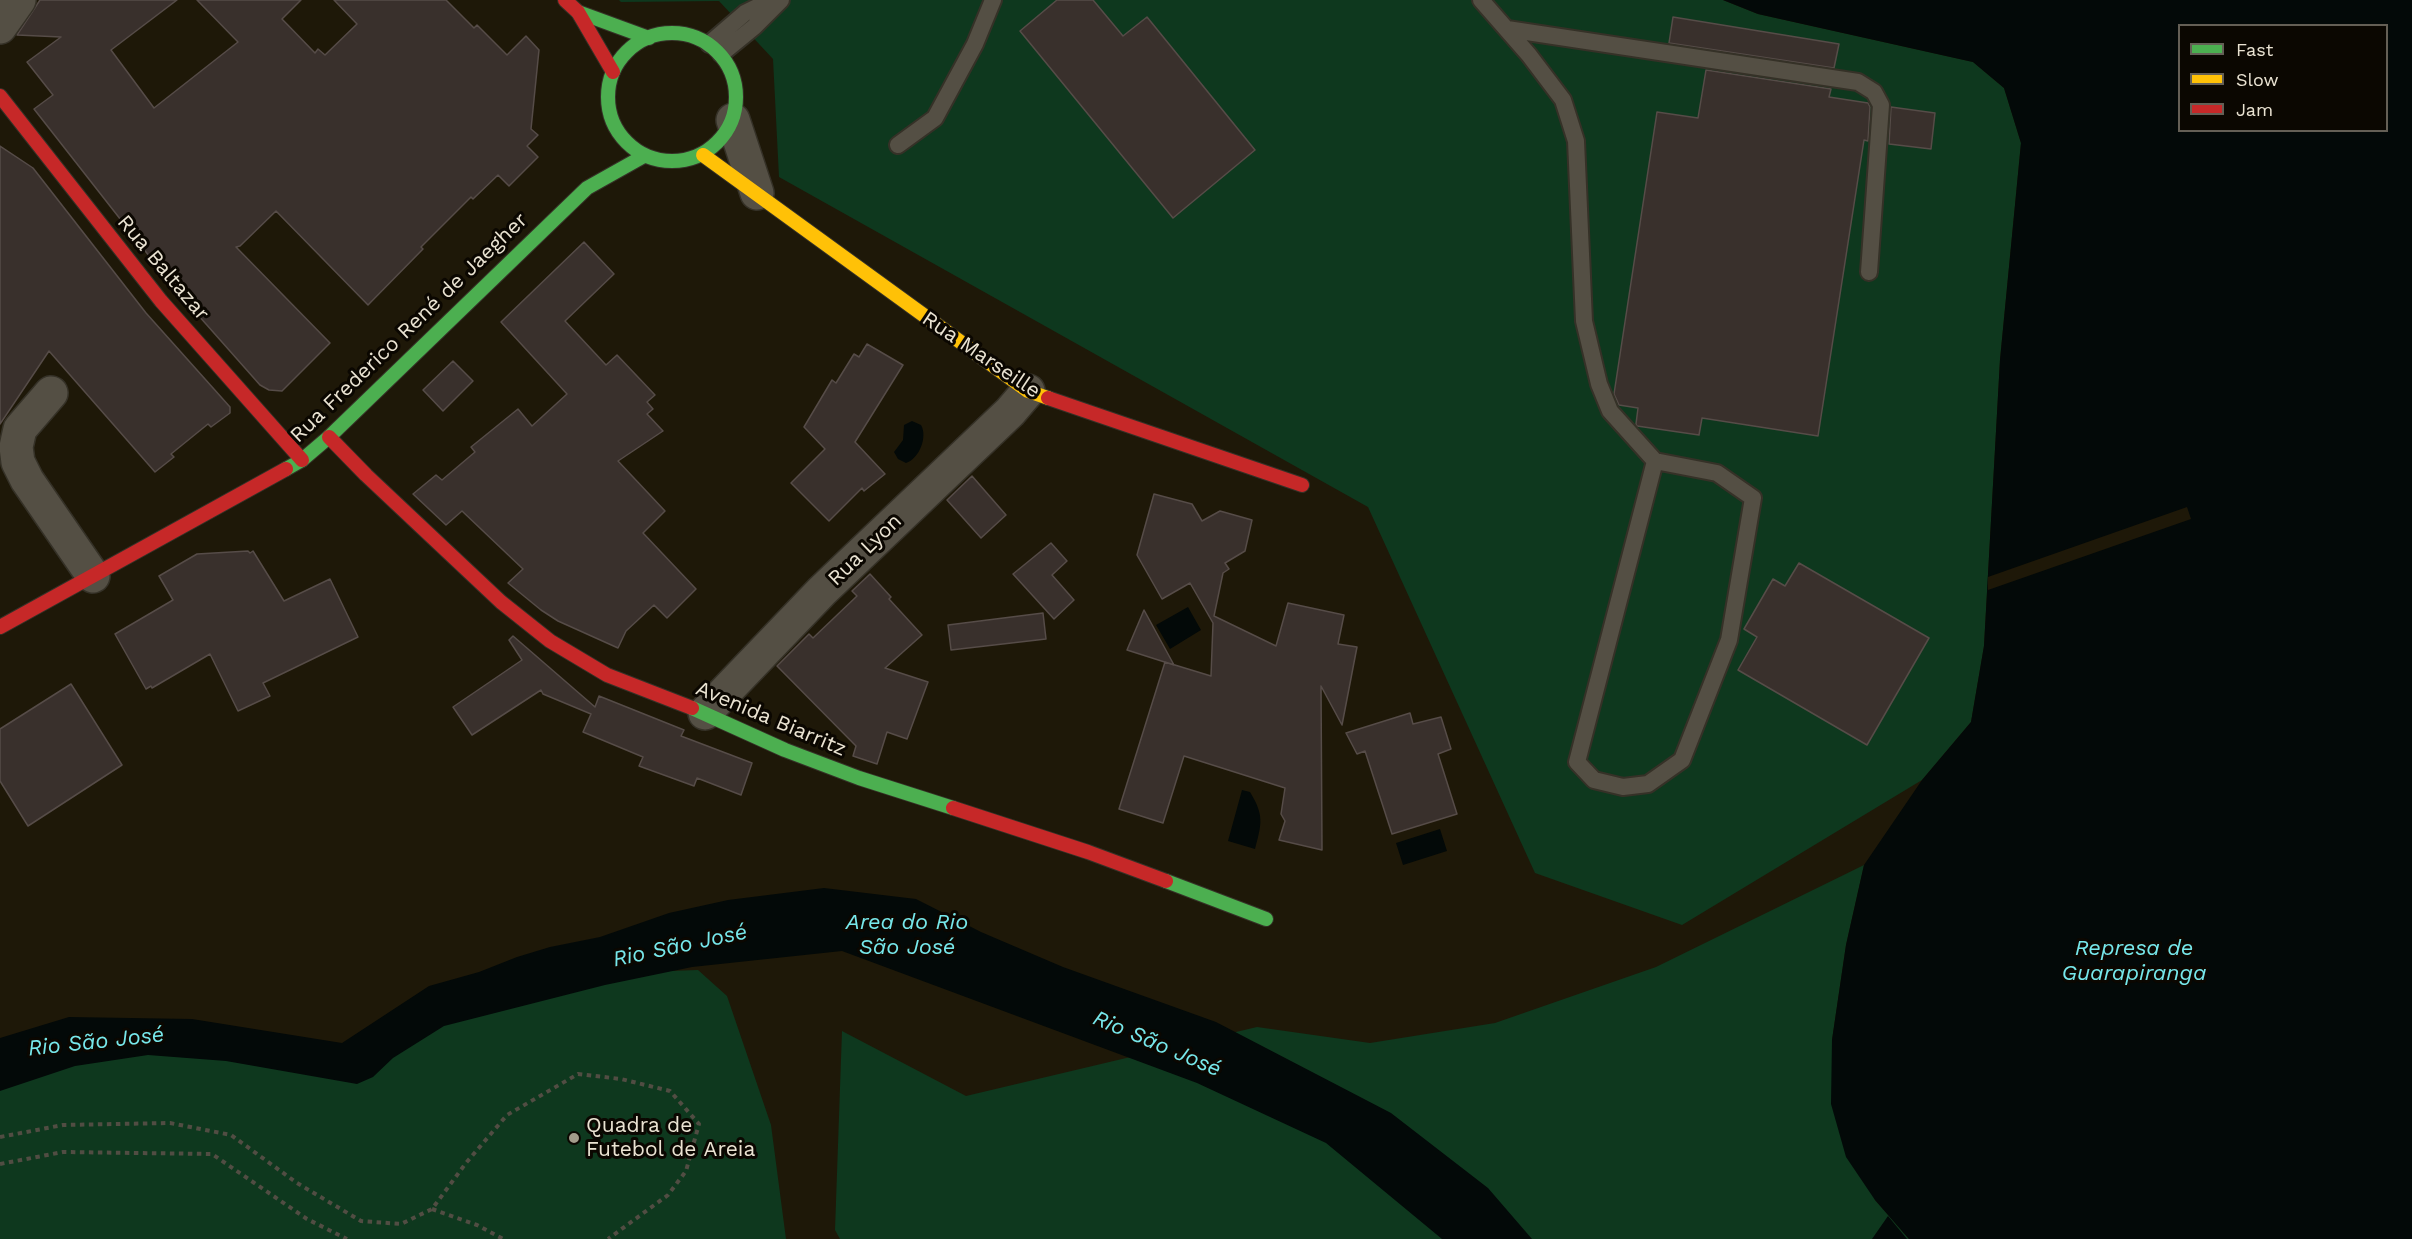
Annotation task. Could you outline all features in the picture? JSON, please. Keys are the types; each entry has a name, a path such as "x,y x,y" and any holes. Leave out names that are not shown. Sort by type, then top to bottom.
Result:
{"street":[{"path":"0,27 19,0"},
{"path":"565,0 578,12 613,72"},
{"path":"578,12 649,38"},
{"path":"679,33 715,49 733,74 737,97 733,120 721,140 703,155 684,161 663,162 644,156 614,134 608,92 613,72 622,56 649,38 679,33"},
{"name":"Rua Baltazar","path":"0,96 161,301 302,460"},
{"path":"733,120 757,193"},
{"name":"Rua Marseille","path":"703,155 1028,391 1302,485"},
{"name":"Rua Frederico René de Jaegher","path":"0,627 302,460 329,437 587,188 644,156"},
{"name":"Rua Frederico René de Jaegher","path":"587,188 597,168"},
{"name":"Rua Lyon","path":"705,713 822,591 1010,412 1028,391"},
{"path":"51,393 20,429 16,447 18,462 27,480 93,576"},
{"name":"Avenida Biarritz","path":"329,437 366,475 493,594 550,641 607,675 705,713 785,750 859,778 1088,852 1266,919"}],"lane":[{"path":"715,49 745,13 771,0"},
{"path":"715,49 754,27 781,0"},
{"path":"898,144 935,117 975,44 993,0"},
{"path":"1481,0 1529,55 1563,100 1576,141 1584,321 1599,384 1610,411 1656,461 1717,473 1752,498 1729,640 1693,736 1682,760 1648,784 1623,787 1594,780 1577,762 1656,461"},
{"path":"1507,29 1858,82 1874,92 1881,105 1869,272"}],"path":[{"path":"0,1137 63,1125 170,1123 231,1135 297,1183 361,1221 401,1224 432,1209 466,1163 507,1115 578,1074 621,1078 669,1091 699,1124 686,1171 668,1195 608,1239"},
{"path":"0,1164 63,1152 212,1154 307,1219 347,1239"},
{"path":"432,1209 477,1225 503,1239"}],"green space":[{"path":"619,0 1723,0 1758,14 1973,62 2004,88 2021,143 2000,360 1984,646 1971,722 1922,780 1682,925 1535,873 1368,507 779,177 773,59 719,1 621,2"},
{"path":"1864,865 1846,945 1832,1040 1875,1200 1909,1239 840,1239 835,1230 842,1031 966,1096 1257,1027 1370,1043 1495,1023 1656,967"},
{"path":"698,970 727,996 771,1125 786,1239 0,1239 0,1060 149,1040 355,1072 414,1031 642,972"}],"water":[{"name":"Represa de Guarapiranga","path":"1723,0 2412,0 2412,1239 1909,1239 1875,1200 1846,1157 1831,1104 1832,1040 1846,945 1864,865 1922,780 1971,722 1984,646 2000,360 2021,143 2004,88 1973,62 1758,14"},
{"path":"912,421 921,425 923,441 915,457 906,463 898,459 894,452 903,440 904,425"},
{"path":"1188,607 1201,630 1170,649 1156,625"},
{"path":"1242,790 1250,792 1260,813 1255,849 1228,841"},
{"path":"1440,829 1447,851 1403,865 1396,843"},
{"name":"Area do Rio São José","path":"824,888 916,899 981,932 1063,967 1216,1022 1391,1113 1488,1188 1532,1239 1442,1239 1326,1143 1197,1083 842,951 692,967 605,985 444,1026 393,1058 373,1077 357,1084 226,1061 148,1055 75,1066 0,1091 0,1038 69,1017 192,1019 342,1043 429,986 479,972 517,957 550,947 600,937 669,913 728,900"},
{"path":"1888,1216 1907,1239 1872,1239"}],"pier":[{"path":"2187,507 2191,519 1988,590 1988,577"}],"building":[{"path":"40,0 177,0 111,50 154,108 238,42 197,0 301,0 282,19 315,53 318,49 325,55 357,24 334,0 446,0 474,28 477,25 507,55 526,36 539,50 531,129 538,135 527,146 538,157 509,186 498,175 473,199 471,197 368,305 276,211 240,246 236,247 330,343 282,391 269,390 260,385 175,289 34,109 53,95 27,62 61,37 17,35"},
{"path":"1057,0 1093,0 1123,36 1147,17 1255,150 1173,218 1020,31"},
{"path":"1673,17 1839,44 1834,68 1669,43"},
{"path":"1706,70 1831,89 1829,97 1868,103 1870,107 1868,141 1864,140 1818,436 1702,418 1699,435 1637,426 1638,408 1619,405 1614,394 1657,112 1698,118"},
{"path":"1891,107 1935,113 1931,149 1889,144"},
{"path":"0,146 33,168 146,313 230,407 230,413 211,427 208,424 171,454 174,457 155,472 49,351 0,424"},
{"path":"584,242 614,274 565,321 606,365 617,355 655,395 647,402 653,409 647,414 663,431 618,461 665,511 643,533 696,589 667,618 654,605 626,631 618,648 558,621 541,610 508,583 523,569 462,511 446,525 413,494 436,475 442,480 475,452 471,447 518,409 532,426 567,394 501,322"},
{"path":"867,344 903,365 855,442 885,474 864,491 862,488 829,521 791,483 825,449 804,427 832,380 836,383 854,354 859,357"},
{"path":"453,361 473,381 443,411 423,390"},
{"path":"972,476 1006,515 981,538 947,500"},
{"path":"1154,494 1192,504 1202,521 1220,511 1252,520 1245,551 1225,563 1229,569 1223,573 1214,616 1276,646 1288,603 1344,615 1338,644 1357,647 1342,725 1321,686 1322,850 1279,840 1285,821 1281,814 1285,788 1184,756 1163,823 1119,809 1165,662 1211,676 1213,623 1190,583 1162,599 1137,555"},
{"path":"1051,543 1067,561 1052,575 1074,600 1054,619 1013,574"},
{"path":"248,551 250,553 253,551 284,601 330,579 358,637 263,683 270,696 238,711 210,654 152,688 151,686 146,689 115,634 173,600 159,576 197,554"},
{"path":"1799,563 1929,638 1867,745 1738,670 1757,637 1744,629 1773,579 1785,586"},
{"path":"870,574 922,635 885,668 928,682 907,739 887,732 877,764 853,756 856,746 777,666 809,634 813,638 857,596 852,591"},
{"path":"1144,610 1174,665 1127,650"},
{"path":"1043,613 1046,639 951,650 948,625"},
{"path":"513,636 595,707 599,696 684,730 681,736 752,763 741,795 697,778 694,786 639,766 643,757 583,732 591,714 543,694 541,690 472,735 453,707 522,660 509,640"},
{"path":"71,684 122,765 28,826 0,781 0,729"},
{"path":"1410,713 1413,724 1441,717 1451,749 1438,754 1457,814 1392,834 1365,751 1357,754 1346,733"}],"traffic: fast":[{"path":"578,12 649,38"},
{"path":"672,33 697,38 717,52 731,72 736,97 731,122 717,142 697,156 672,161 647,156 627,142 613,122 608,97 613,72 627,52 647,38 672,33"},
{"path":"286,469 302,460 329,437 587,188 644,156"},
{"path":"692,708 785,750 859,778 953,808"},
{"path":"1166,881 1266,919"}],"traffic: slow":[{"path":"703,155 1028,391 1048,398"}],"traffic: jam":[{"path":"565,0 578,12 613,72"},
{"path":"0,96 161,301 302,460"},
{"path":"1048,398 1302,485"},
{"path":"329,437 366,475 501,602 550,641 607,675 692,708"},
{"path":"0,627 286,469"},
{"path":"953,808 1088,852 1166,881"}],"place":[{"name":"Quadra de Futebol de Areia","path":"574,1138"}],"water label":[{"name":"Rio São José","path":"680,946"},
{"name":"Rio São José","path":"96,1042"},
{"name":"Rio São José","path":"1157,1044"}]}
